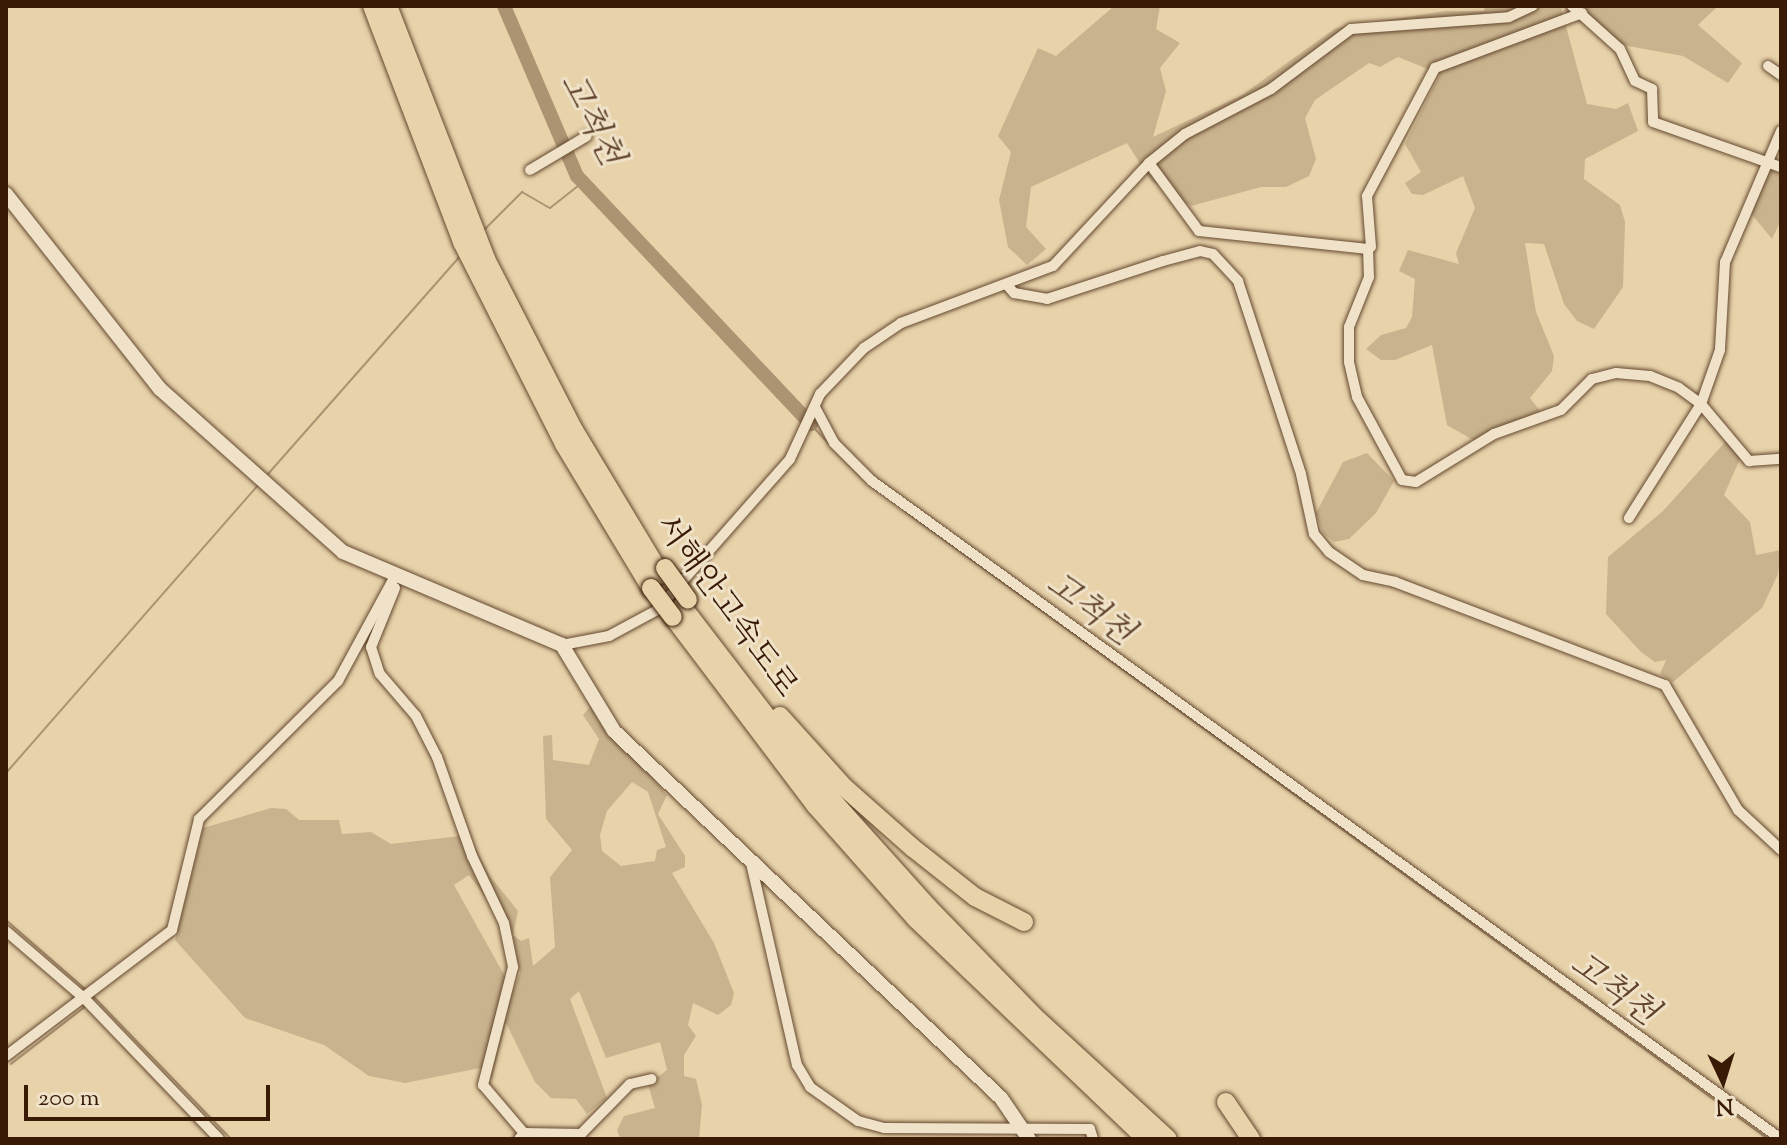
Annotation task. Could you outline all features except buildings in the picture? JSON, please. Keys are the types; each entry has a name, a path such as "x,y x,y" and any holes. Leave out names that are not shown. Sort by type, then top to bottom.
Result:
{"highway":[{"name":"서해안고속도로","path":"372,6 467,236 564,444 681,607 824,791 928,907 1038,1020 1168,1139"},
{"name":"서해안고속도로","path":"388,6 467,236"},
{"name":"서해안고속도로","path":"481,265 659,577"},
{"name":"서해안고속도로","path":"681,607 816,806 916,919 1146,1139"},
{"path":"681,607 844,787 975,897 1024,922"},
{"path":"1226,1102 1251,1139"}],"street":[{"path":"6,194 160,389 343,552 396,578 562,645 609,636 657,610 790,459 820,394 836,374 901,323 1053,266 1149,163 1185,134 1271,89 1351,29 1509,17 1533,6"},
{"path":"1572,6 1620,49 1635,81 1652,89 1653,122 1781,167"},
{"path":"1371,247 1367,196 1435,68 1582,13"},
{"path":"1768,66 1781,75"},
{"path":"1629,518 1701,404 1720,350 1725,262 1781,131"},
{"path":"530,170 584,138"},
{"path":"1149,163 1199,231 1368,249 1369,277 1349,327 1349,362 1357,397 1402,480 1416,482 1494,434 1561,410 1592,379 1616,373 1650,376 1701,404 1749,461 1781,459"},
{"path":"1007,285 1014,293 1047,299 1163,261 1200,251 1213,254 1238,281 1301,474 1314,534 1329,552 1363,575 1395,582 1665,685 1738,810 1781,850"},
{"path":"814,412 834,443 872,481 1781,1139"},
{"path":"6,1056 89,998 172,930 199,819 338,681 396,578"},
{"path":"396,578 371,647 380,674 416,716 437,757 472,856 504,923 513,967 483,1085 521,1136 581,1134 630,1084 651,1079"},
{"path":"562,645 614,731 1001,1098 1027,1134"},
{"path":"751,863 797,1065 810,1087 858,1121 884,1128 1027,1134 1090,1129 1093,1139"},
{"path":"6,931 89,998 219,1139"}],"shaded area":[{"path":"1160,6 1156,29 1180,43 1160,68 1166,91 1153,137 1242,95 1336,28 1445,11 1484,11 1485,6 1561,8 1587,104 1616,109 1628,103 1638,131 1585,159 1584,179 1620,205 1625,222 1623,287 1594,329 1577,321 1564,304 1544,244 1525,243 1536,312 1554,356 1552,371 1530,398 1540,411 1473,440 1447,425 1432,345 1395,360 1381,360 1366,349 1381,335 1406,328 1412,317 1415,279 1399,271 1408,250 1459,264 1456,253 1475,208 1463,176 1423,195 1412,194 1405,183 1421,172 1405,144 1440,74 1398,57 1380,67 1369,63 1315,100 1305,118 1316,159 1309,176 1286,187 1261,187 1191,206 1151,181 1127,143 1031,187 1026,227 1046,249 1027,265 1008,247 999,200 1011,152 998,136 1038,48 1056,56 1113,7"},
{"path":"1580,6 1718,6 1698,25 1742,63 1728,83 1683,56 1623,45"},
{"path":"1771,169 1781,175 1781,220 1772,239 1749,211"},
{"path":"1727,440 1740,459 1724,495 1750,522 1756,555 1781,550 1778,574 1762,608 1673,682 1660,674 1666,660 1655,662 1641,652 1606,614 1608,557 1663,511"},
{"path":"1367,453 1394,481 1376,513 1349,539 1334,542 1323,533 1316,513 1343,462"},
{"path":"591,706 667,795 658,814 685,856 685,867 672,873 714,943 734,993 731,1005 718,1015 693,1003 688,1025 696,1036 684,1055 684,1076 696,1079 702,1105 699,1139 620,1138 617,1130 624,1116 655,1108 648,1084 667,1070 660,1042 606,1058 579,991 570,999 607,1098 587,1114 576,1099 551,1098 535,1082 506,1023 492,1079 480,1068 405,1083 369,1076 324,1045 245,1018 175,940 203,828 271,808 286,809 299,820 339,820 342,834 371,832 391,844 469,835 489,875 518,911 513,935 521,941 529,938 533,966 555,947 550,877 572,850 546,819 543,736 552,735 553,760 589,765 599,739 583,715","holes":["632,782 648,792 666,847 657,850 655,861 621,866 602,851 600,835 607,811","469,875 513,935 520,973 513,991 454,885"]}],"waterway":[{"name":"고척천","path":"504,6 577,176 811,424"},
{"path":"482,232 522,192 550,208 583,182"},
{"path":"268,474 459,257"},
{"name":"고척천","path":"812,426 860,476"},
{"path":"6,773 258,485"},
{"name":"고척천","path":"906,512 1768,1139"},
{"path":"6,920 85,989"},
{"path":"93,996 231,1139"},
{"path":"11,1064 86,1006"}]}
